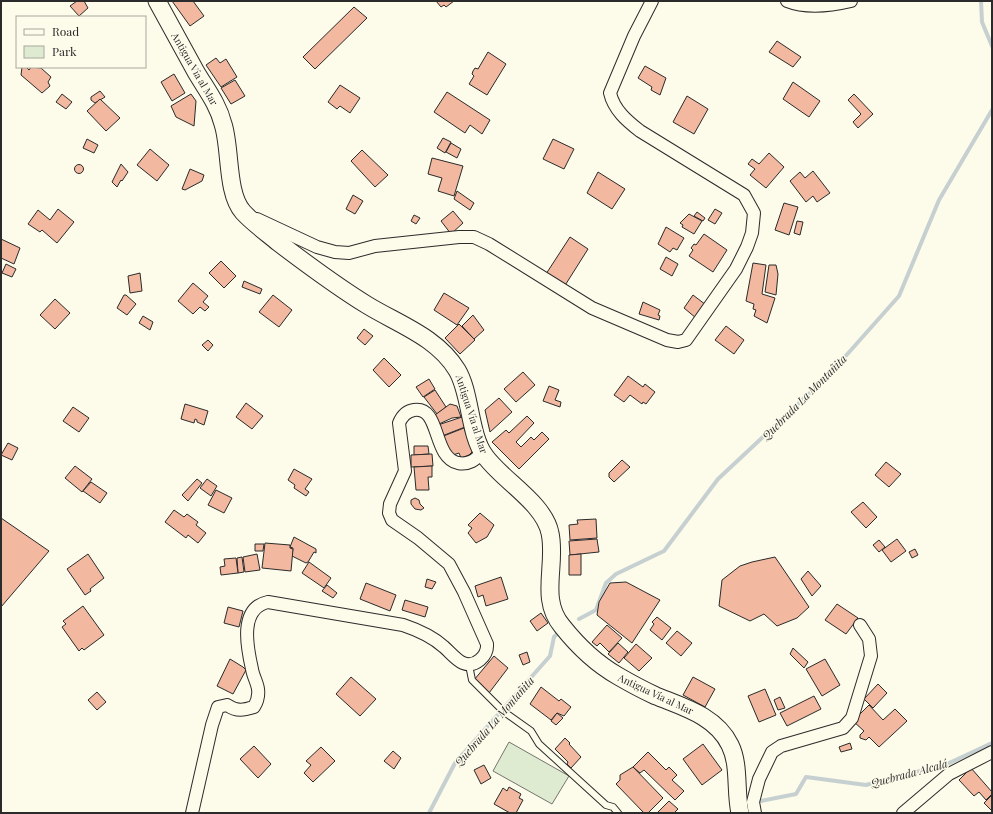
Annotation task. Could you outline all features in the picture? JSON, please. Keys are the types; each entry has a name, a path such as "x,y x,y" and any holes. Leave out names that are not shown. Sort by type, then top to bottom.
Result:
{"main road":[{"name":"Antigua Vía al Mar","path":"157,1 216,104 229,147 235,198 244,213 311,267 367,305 417,333 448,358 459,373 482,453 498,473 535,506 549,527 552,540 549,582 551,604 560,624 599,663 616,675 654,695 698,714 718,727 731,746 738,773 736,797 740,813"}],"street":[{"path":"244,213 317,247 335,252 349,253 375,246 459,237 474,237 489,244 592,308 667,340 678,342 686,340 736,269 747,248 752,233 754,213 751,204 744,195 640,132 627,120 612,100 610,93 634,36 652,1"},
{"path":"787,1 803,6 822,6 851,1"},
{"path":"192,813 212,725 218,707 227,705 240,711 254,707 258,700 258,689 252,670 247,636 249,619 252,611 261,603 268,602 403,625 418,630 431,637 444,646 461,663 468,665 476,663 485,655 488,650 487,644 457,577 449,564 431,548 392,520 389,513 390,504 405,471 399,423 402,416 407,412 423,410 432,419 438,441 443,451 454,462 473,462 482,453"},
{"path":"755,813 753,802 759,779 772,752 781,746 843,728 852,718 871,656 869,639 860,625"},
{"path":"903,813 949,774 992,752"}],"lane":[{"path":"468,665 472,680 503,711 531,731 539,744 606,805 613,807 618,813"}],"green space":[{"path":"509,742 569,776 552,804 493,771"}],"building":[{"path":"77,1 84,1 88,8 79,16 70,6"},
{"path":"172,1 193,1 204,16 190,26"},
{"path":"436,1 454,1 446,7 444,5 441,7"},
{"path":"354,7 367,18 315,69 303,57"},
{"path":"777,41 801,57 793,67 769,52"},
{"path":"488,52 506,64 487,95 469,84 474,76 472,74 473,71 475,68 478,69"},
{"path":"216,58 220,63 226,59 237,77 221,87 206,65"},
{"path":"645,66 666,78 660,95 651,90 652,87 638,78"},
{"path":"22,68 27,68 29,70 30,68 41,68 51,77 48,82 50,86 42,93 21,75"},
{"path":"174,74 185,93 172,101 161,82"},
{"path":"235,80 245,96 231,104 221,88"},
{"path":"793,82 820,101 809,117 783,99"},
{"path":"340,85 360,98 350,113 340,106 337,109 328,102"},
{"path":"100,91 105,97 95,103 91,100 91,97"},
{"path":"447,92 490,120 482,134 470,125 465,133 434,112"},
{"path":"62,94 72,102 66,109 56,102"},
{"path":"191,94 196,101 194,126 176,117 171,106"},
{"path":"854,94 873,114 858,128 853,122 861,114 848,100"},
{"path":"687,96 708,109 694,134 673,122"},
{"path":"100,99 120,118 106,131 87,111"},
{"path":"443,138 451,142 445,153 437,148"},
{"path":"87,139 98,145 94,153 83,148"},
{"path":"553,139 574,149 564,169 543,159"},
{"path":"451,143 461,149 457,158 446,152"},
{"path":"150,149 169,165 157,181 137,165"},
{"path":"362,150 388,175 375,187 351,161"},
{"path":"769,153 784,167 766,188 750,175 755,169 748,164 752,159 759,164"},
{"path":"432,158 463,166 454,196 438,191 442,178 428,174"},
{"path":"79,164 84,169 79,174 74,169"},
{"path":"121,164 128,172 117,187 112,182"},
{"path":"190,169 204,175 202,181 185,190 182,189"},
{"path":"813,171 830,193 817,202 813,196 806,202 790,181 800,172 805,178"},
{"path":"598,172 625,189 612,209 587,193"},
{"path":"457,191 474,203 470,210 454,199"},
{"path":"353,195 363,201 355,214 346,209"},
{"path":"784,203 798,207 789,235 775,230"},
{"path":"58,209 74,222 57,243 42,230 40,232 28,224 38,210 50,220"},
{"path":"715,209 722,213 715,224 708,220"},
{"path":"453,211 463,223 451,234 441,221"},
{"path":"697,212 705,218 703,221 694,216"},
{"path":"689,214 702,221 694,234 682,227 683,225 680,223"},
{"path":"414,215 420,218 416,224 411,221"},
{"path":"797,221 803,222 800,235 794,233"},
{"path":"666,227 684,238 677,250 673,248 670,252 658,244"},
{"path":"704,234 727,250 713,272 689,256 693,250 691,248 694,244 696,245"},
{"path":"570,237 588,249 564,287 546,274"},
{"path":"1,239 20,248 14,264 1,258"},
{"path":"666,257 678,264 672,276 660,269"},
{"path":"221,261 236,276 224,288 209,273"},
{"path":"753,263 766,265 762,294 775,298 767,323 754,316 756,310 753,309 754,304 746,301"},
{"path":"6,264 16,269 12,277 2,273"},
{"path":"769,265 776,265 778,274 776,295 765,292"},
{"path":"140,273 142,291 130,293 128,276"},
{"path":"244,281 262,289 260,294 242,287"},
{"path":"193,283 208,296 203,302 209,307 205,311 200,307 193,314 178,301"},
{"path":"444,293 469,308 457,325 434,310"},
{"path":"124,295 136,304 127,315 117,308"},
{"path":"273,295 292,310 279,327 259,312"},
{"path":"693,295 706,305 696,318 684,308"},
{"path":"55,299 70,313 55,329 40,315"},
{"path":"643,302 660,310 658,315 660,316 659,320 639,314"},
{"path":"473,315 484,330 474,339 462,326"},
{"path":"143,316 153,322 150,330 139,323"},
{"path":"459,324 475,340 460,354 445,338"},
{"path":"726,326 744,340 734,354 715,340"},
{"path":"364,329 373,336 365,345 357,338"},
{"path":"208,340 213,345 208,351 202,345"},
{"path":"384,358 401,375 389,387 373,370"},
{"path":"523,372 535,385 516,402 504,389"},
{"path":"628,376 643,387 645,384 655,392 646,404 643,402 642,404 630,395 624,402 614,395"},
{"path":"429,379 435,389 423,397 416,387"},
{"path":"549,386 559,390 555,400 561,402 560,407 543,401"},
{"path":"435,390 446,407 437,414 424,397"},
{"path":"499,398 512,412 490,432 485,410"},
{"path":"246,403 263,416 252,429 236,417"},
{"path":"185,404 208,411 204,425 197,422 195,419 194,423 181,419"},
{"path":"450,404 457,406 461,417 452,418 439,424 435,415"},
{"path":"73,407 89,418 79,432 63,421"},
{"path":"527,416 534,423 516,442 521,447 531,437 534,440 542,432 549,439 519,469 492,442 506,430 509,433"},
{"path":"462,417 465,427 442,436 438,425"},
{"path":"464,428 473,451 469,455 461,458 459,453 453,455 441,437"},
{"path":"8,443 18,448 12,460 1,455"},
{"path":"414,446 428,446 429,454 414,455"},
{"path":"432,454 433,466 411,467 411,455"},
{"path":"622,460 630,467 614,482 609,477 609,473"},
{"path":"886,462 901,474 889,487 875,475"},
{"path":"75,466 92,479 82,492 65,478"},
{"path":"432,466 432,477 428,477 429,490 416,490 414,467"},
{"path":"294,469 312,479 305,489 309,492 306,496 294,488 295,485 288,480"},
{"path":"197,479 202,483 188,501 182,495"},
{"path":"207,479 217,486 211,496 200,488"},
{"path":"91,482 107,493 100,503 83,491"},
{"path":"216,490 232,498 224,513 208,505"},
{"path":"415,498 419,500 420,504 424,508 421,510 415,509 411,504 411,500"},
{"path":"863,502 877,517 866,528 851,512"},
{"path":"174,510 184,517 187,514 198,522 196,525 206,533 198,543 188,535 186,538 165,522"},
{"path":"480,513 494,525 487,537 476,543 468,533 472,528 468,525"},
{"path":"1,518 49,551 1,607"},
{"path":"596,519 597,538 570,540 569,525 578,524 577,520"},
{"path":"294,537 316,549 316,553 314,552 308,562 306,563 292,556 293,548 290,547"},
{"path":"597,539 599,552 570,555 569,541"},
{"path":"897,539 906,551 891,562 882,550"},
{"path":"879,540 885,547 879,552 873,545"},
{"path":"265,543 290,545 290,548 293,549 291,571 262,568"},
{"path":"255,544 264,544 263,551 255,551"},
{"path":"915,549 918,555 912,558 909,552"},
{"path":"88,554 104,578 85,595 67,569"},
{"path":"257,554 260,570 245,572 243,557"},
{"path":"581,554 581,575 569,575 569,555"},
{"path":"242,557 244,572 238,573 237,558"},
{"path":"775,557 809,607 797,618 777,626 764,614 750,621 719,606 722,580 740,566"},
{"path":"236,558 238,573 221,575 220,567 225,566 224,559"},
{"path":"309,562 331,578 324,588 302,573"},
{"path":"808,571 821,586 812,596 801,579"},
{"path":"501,577 508,599 486,606 483,595 478,597 475,586"},
{"path":"427,579 436,582 432,589 425,587"},
{"path":"626,582 660,600 632,643 597,615 599,602 610,583"},
{"path":"366,583 396,595 390,611 360,599"},
{"path":"327,585 337,593 333,598 322,591"},
{"path":"405,600 428,607 425,617 402,610"},
{"path":"837,604 858,618 846,634 825,620"},
{"path":"83,606 104,635 84,650 82,648 79,651 62,627 66,624 63,621"},
{"path":"228,607 243,611 239,627 224,623"},
{"path":"541,613 548,623 537,631 530,621"},
{"path":"657,617 671,628 662,640 650,630 654,624 652,622"},
{"path":"607,625 622,638 609,652 600,643 597,646 592,642"},
{"path":"677,631 692,643 681,656 666,643"},
{"path":"618,643 628,652 619,663 608,654"},
{"path":"636,644 652,658 639,671 624,658"},
{"path":"793,648 808,662 804,668 790,654"},
{"path":"527,652 530,662 523,665 519,655"},
{"path":"494,656 508,668 489,693 474,680"},
{"path":"230,659 246,670 233,694 217,686"},
{"path":"825,659 840,685 822,696 806,669"},
{"path":"351,677 376,699 360,716 336,694"},
{"path":"693,677 715,689 705,707 683,695"},
{"path":"878,684 887,693 873,708 864,699"},
{"path":"541,687 559,701 561,699 571,707 564,716 557,713 551,720 530,704"},
{"path":"765,689 776,715 759,722 748,696"},
{"path":"97,692 106,702 97,710 88,700"},
{"path":"814,696 821,709 787,726 780,713"},
{"path":"780,697 785,708 778,710 774,700"},
{"path":"869,705 883,720 895,709 907,721 879,747 869,737 866,740 860,738 860,735 864,731 853,721"},
{"path":"557,713 563,718 556,725 551,721"},
{"path":"565,738 581,757 571,768 567,764 568,762 555,749"},
{"path":"850,743 852,749 841,752 839,747"},
{"path":"703,744 722,770 702,785 683,759"},
{"path":"254,746 271,764 258,778 240,759"},
{"path":"321,747 335,761 313,782 304,773 311,765 306,761"},
{"path":"393,751 401,758 394,769 384,761"},
{"path":"648,752 666,770 669,767 677,775 672,780 684,791 675,800 644,770 640,773 633,767"},
{"path":"484,765 491,778 481,784 474,770"},
{"path":"633,767 663,798 648,813 644,813 616,784 620,780 620,775"},
{"path":"971,768 992,792 986,800 979,792 974,796 959,780"},
{"path":"509,787 521,794 519,798 523,800 516,813 510,813 494,804 503,788 507,791"},
{"path":"992,795 992,809 991,810 984,803"},
{"path":"669,801 678,809 674,813 657,813"}],"waterway":[{"name":"Quebrada La Montañita","path":"981,1 982,22 992,46"},
{"name":"Quebrada La Montañita","path":"579,619 596,610 606,583 616,574 664,551 718,479 827,377 899,296 939,200 992,110"},
{"name":"Quebrada La Montañita","path":"429,813 455,763 550,656 554,637 560,631"},
{"name":"Quebrada Alcalá","path":"761,801 796,794 806,777 866,785 947,764 992,743"}]}
